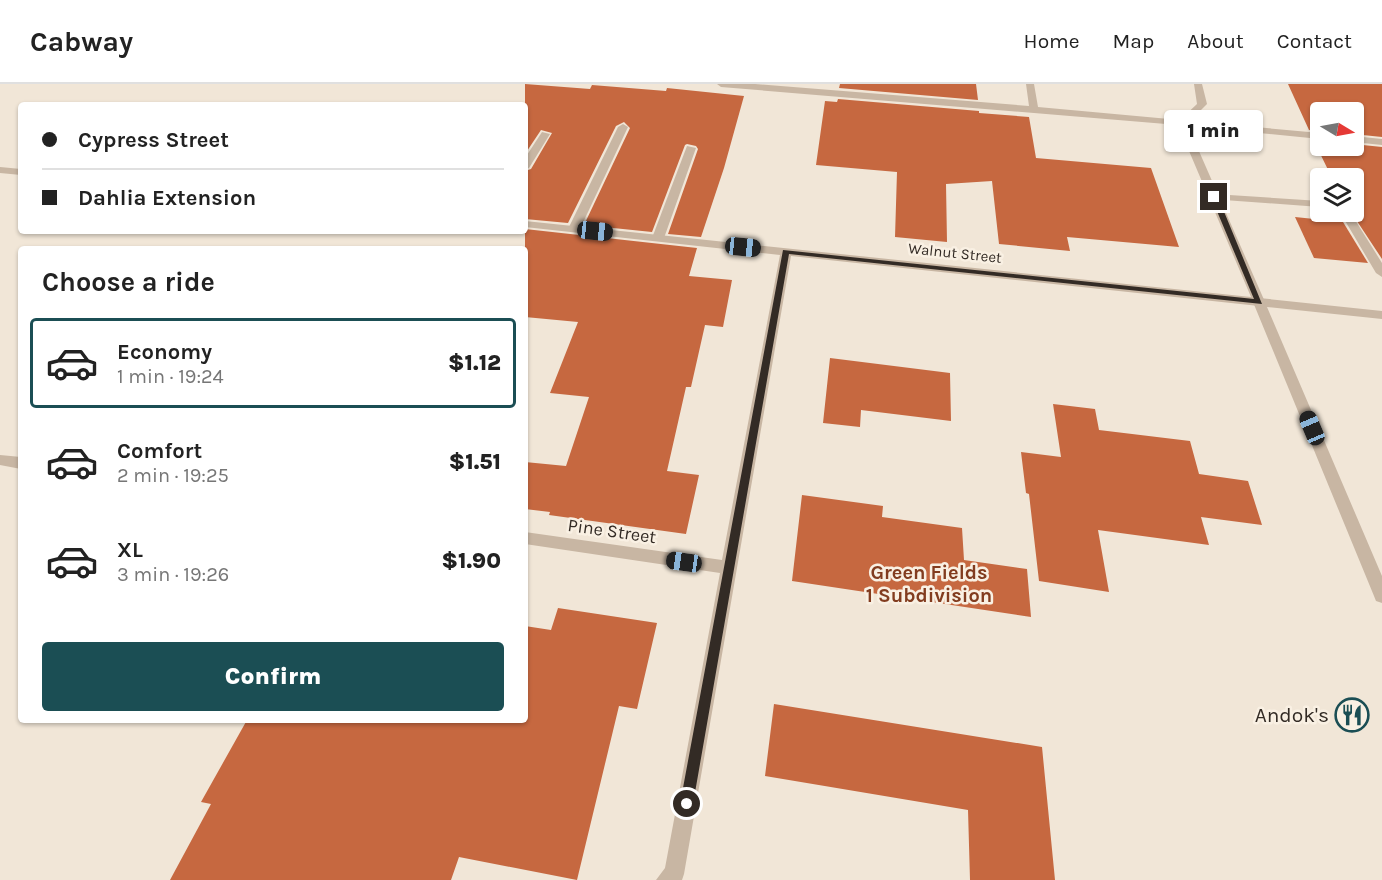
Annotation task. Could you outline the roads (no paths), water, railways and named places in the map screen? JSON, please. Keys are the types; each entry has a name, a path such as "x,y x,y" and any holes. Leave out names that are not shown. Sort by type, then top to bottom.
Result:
{"street":[{"path":"722,84 1034,109 1310,135"},
{"path":"1030,84 1034,109"},
{"path":"1182,123 1202,104 1198,84"},
{"path":"1182,123 1382,596"},
{"path":"574,229 623,127"},
{"path":"528,161 545,134"},
{"path":"1364,141 1382,142"},
{"path":"658,238 691,148"},
{"path":"0,170 18,172"},
{"path":"1214,197 1310,203"},
{"path":"1351,222 1382,273"},
{"name":"Walnut Street","path":"528,224 1382,315"},
{"path":"673,878 786,251"},
{"path":"0,460 18,463"},
{"name":"Pine Street","path":"528,538 729,568"}],"place":[{"name":"Andok's","path":"1352,715"}],"district":[{"name":"Green Fields 1 Subdivision","path":"929,584"}]}
